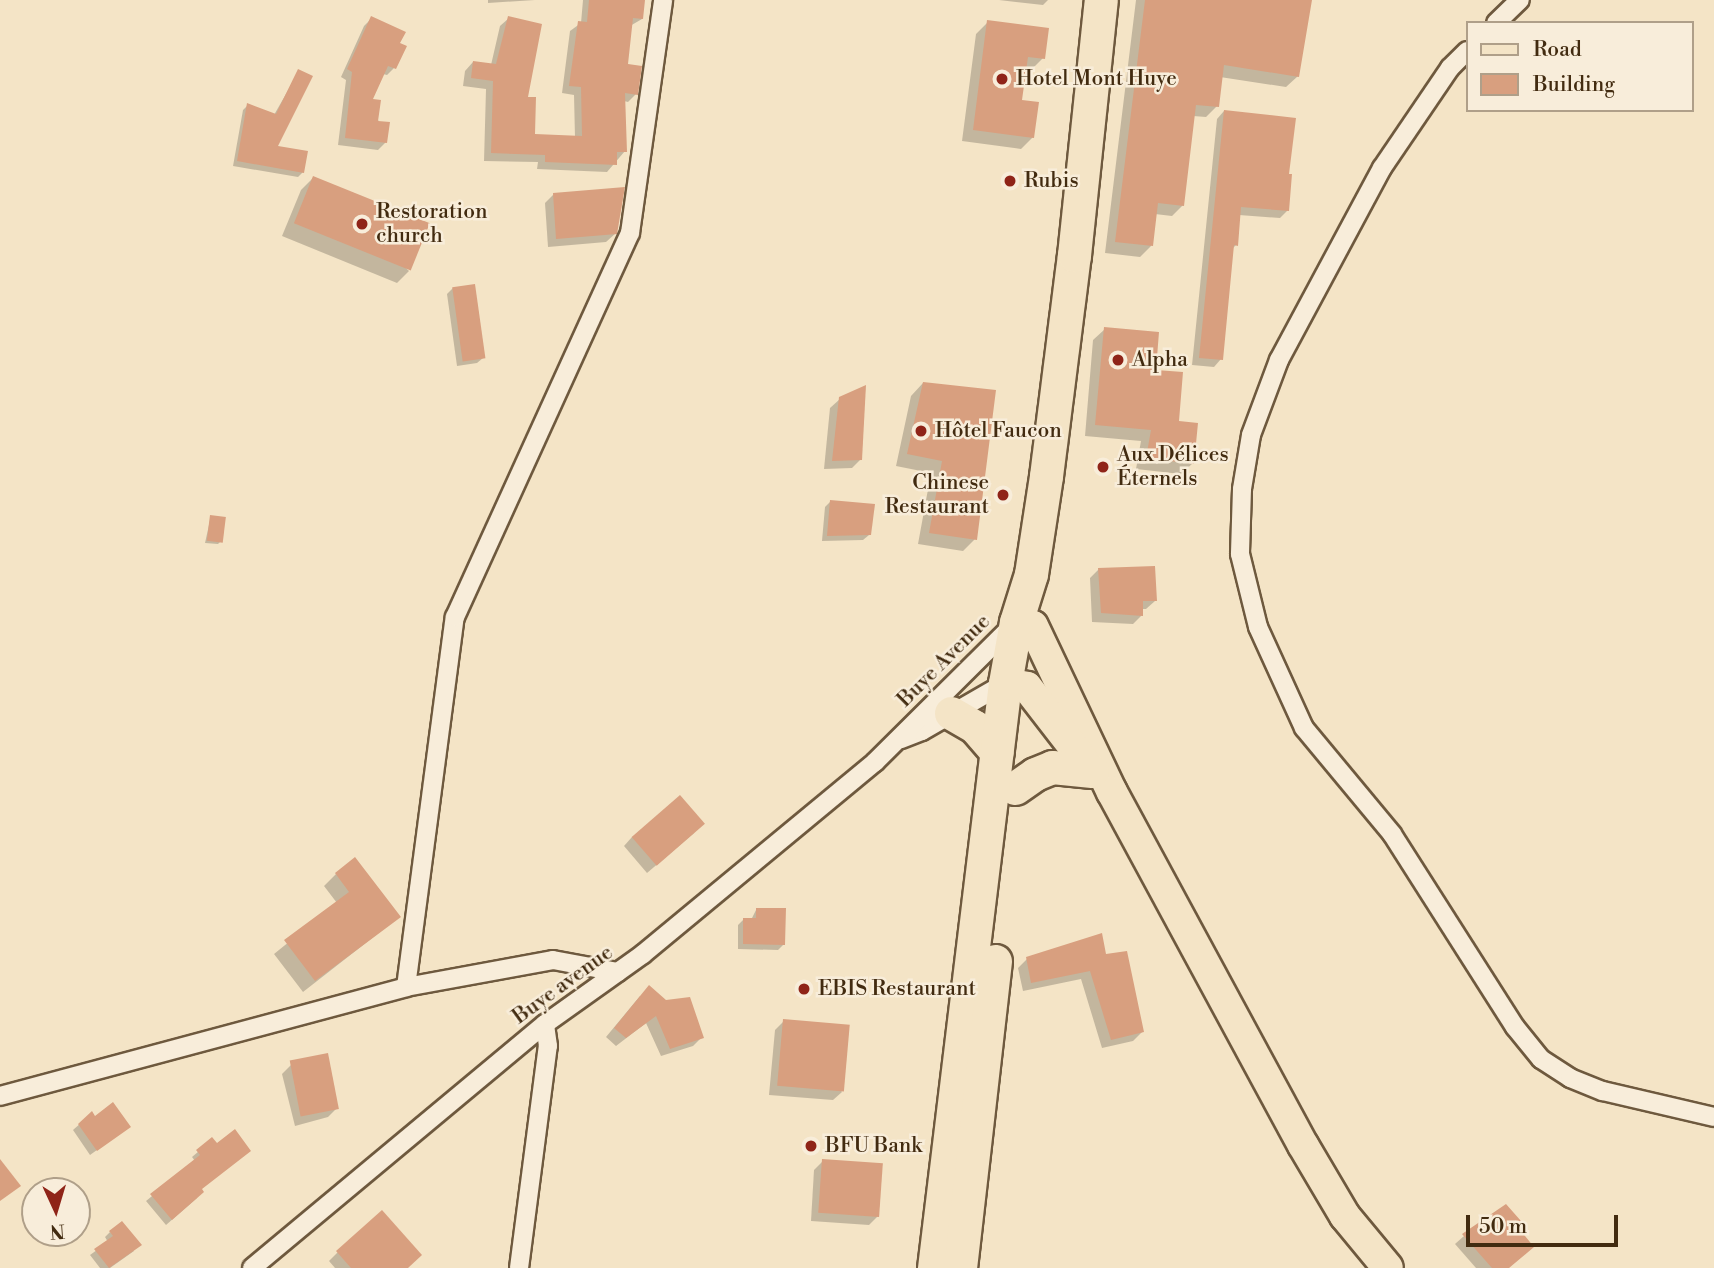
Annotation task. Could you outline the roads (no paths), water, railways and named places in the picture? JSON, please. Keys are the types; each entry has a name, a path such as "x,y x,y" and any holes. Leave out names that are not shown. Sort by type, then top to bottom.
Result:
{"highway":[{"path":"934,1268 990,900 1015,788 1016,685 1074,255 1101,0"},
{"path":"960,1268 990,900 997,752 1016,685"},
{"path":"951,713 975,727 997,752"},
{"path":"1015,788 1052,766 1102,782"}],"main road":[{"path":"1024,624 1102,782 1303,1145 1345,1216 1388,1268"},
{"path":"1016,685 1102,782"}],"street":[{"path":"406,987 455,617 631,233 663,0"},
{"path":"1498,21 1520,0"},
{"path":"1466,52 1450,68 1382,168 1279,360 1251,435 1242,489 1240,554 1258,627 1304,728 1392,834 1515,1027 1541,1059 1570,1078 1603,1091 1714,1117"},
{"name":"Buye Avenue","path":"901,739 914,721 1024,624"},
{"name":"Buye Avenue","path":"901,739 951,713 1016,685"},
{"name":"Buye avenue","path":"252,1268 545,1024 618,972 901,739"},
{"path":"0,1096 406,987 554,960 618,972"},
{"path":"519,1268 548,1046 545,1024"}],"place":[{"name":"Hotel Mont Huye","path":"1002,79"},
{"name":"Rubis","path":"1010,181"},
{"name":"Restoration church","path":"362,224"},
{"name":"Alpha","path":"1118,360"},
{"name":"Hôtel Faucon","path":"921,431"},
{"name":"Aux Délices Éternels","path":"1103,467"},
{"name":"Chinese Restaurant","path":"1003,495"},
{"name":"EBIS Restaurant","path":"804,989"},
{"name":"BFU Bank","path":"811,1146"}]}
